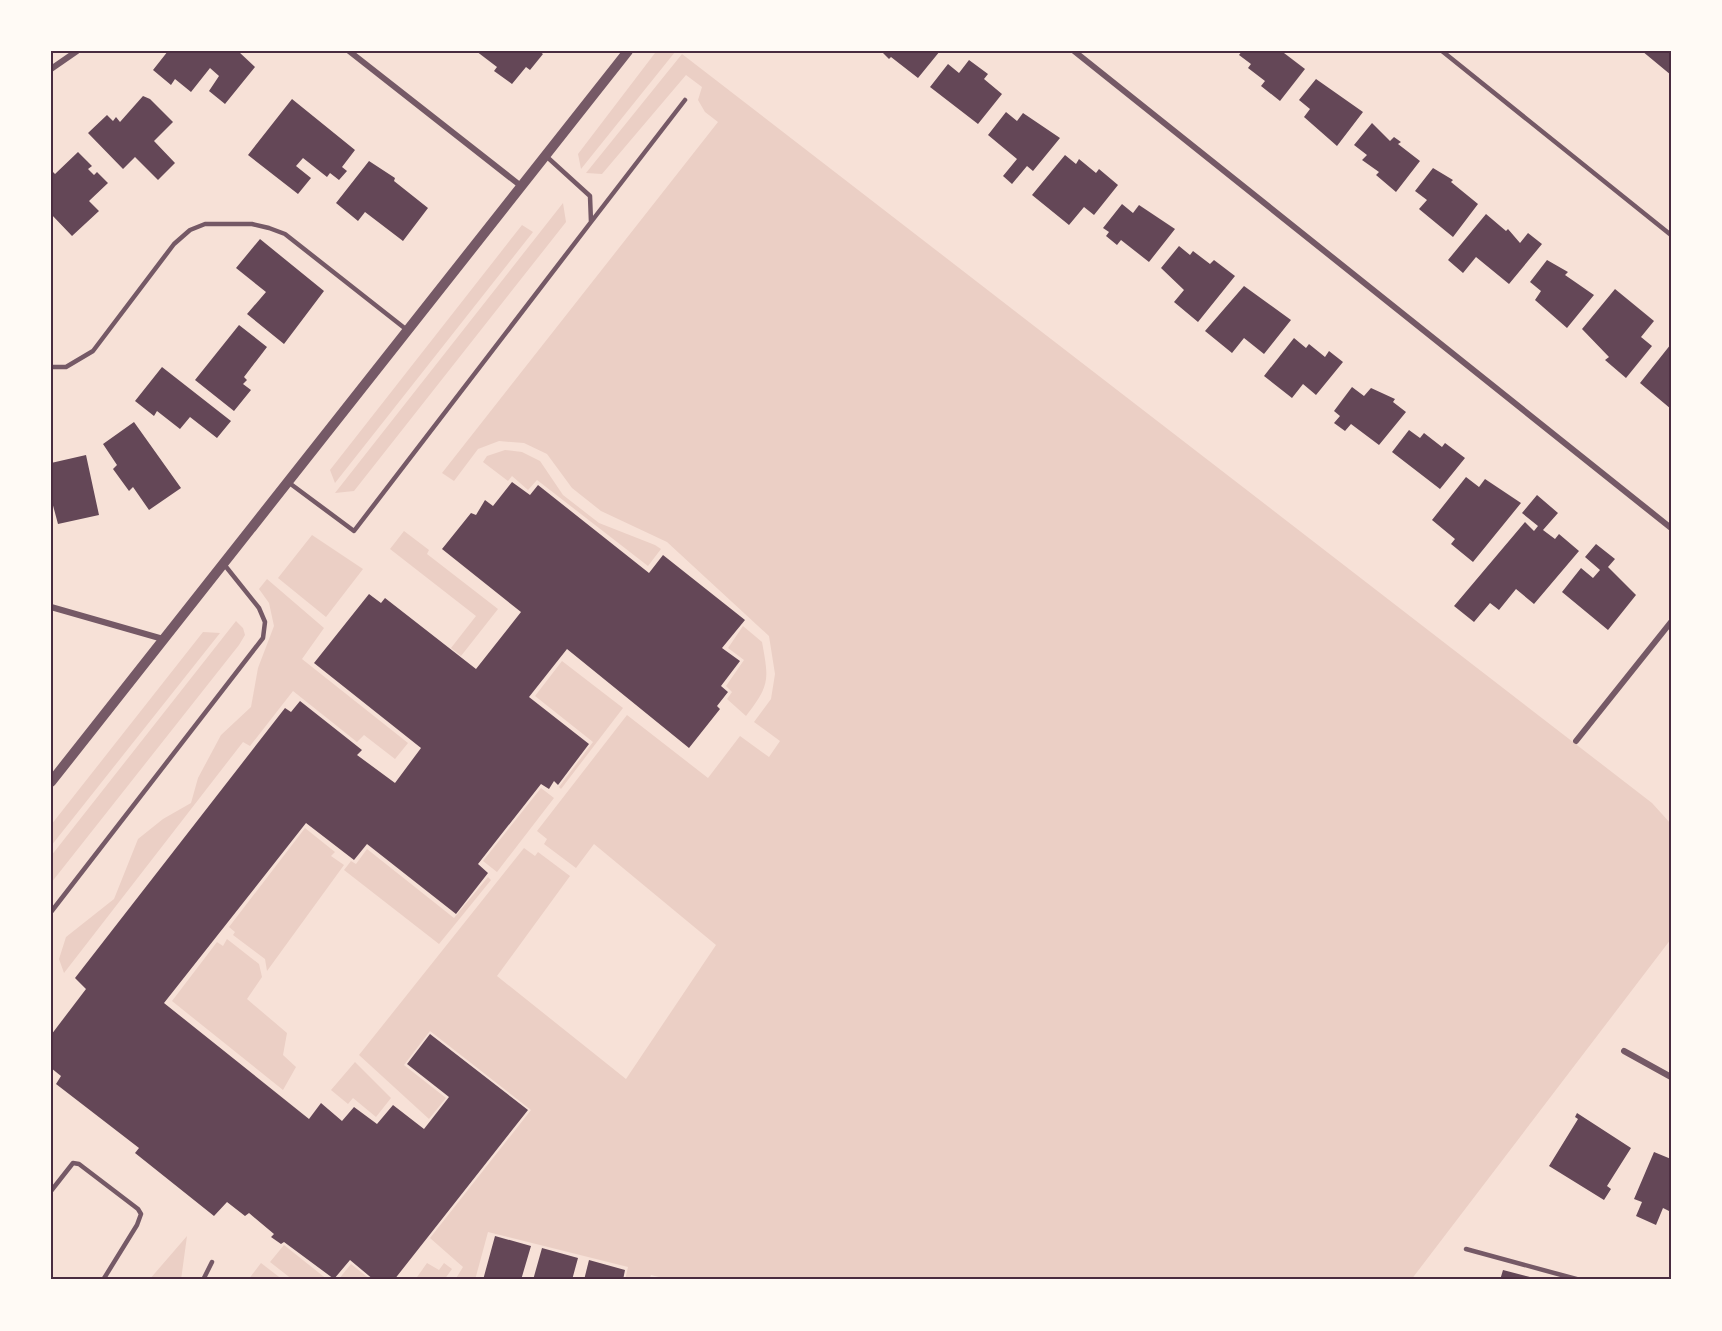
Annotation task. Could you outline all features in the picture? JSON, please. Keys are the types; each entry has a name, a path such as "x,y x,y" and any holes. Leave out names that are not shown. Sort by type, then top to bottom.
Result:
{"street":[{"path":"51,69 77,51"},
{"path":"349,51 521,186"},
{"path":"51,782 628,51"},
{"path":"1074,51 1671,528"},
{"path":"51,607 163,639"},
{"path":"1576,741 1671,622"},
{"path":"1624,1050 1671,1077"}],"lane":[{"path":"1442,51 1671,235"},
{"path":"288,482 354,531 685,100"},
{"path":"546,156 590,196 591,222"},
{"path":"51,367 66,367 93,351 174,244 190,230 205,224 252,224 285,234 407,330"},
{"path":"51,912 263,639 265,622 259,608 223,563"},
{"path":"51,1191 73,1163 79,1164 138,1209 141,1214 137,1225 103,1280"},
{"path":"1466,1249 1580,1280"},
{"path":"203,1280 212,1262"}],"shaded area":[{"path":"675,52 581,169 578,154 655,53"},
{"path":"682,54 1652,803 1671,824 1671,939 1411,1280 671,1280 651,1275 649,1280 625,1280 628,1267 488,1232 475,1280 455,1280 463,1267 430,1238 531,1110 430,1031 404,1065 446,1098 429,1119 359,1055 524,848 535,856 538,852 570,876 497,976 626,1079 716,945 594,844 576,868 544,844 547,839 537,831 627,715 708,778 740,736 769,757 780,741 754,722 771,699 775,674 769,636 667,542 601,511 572,488 547,454 524,443 499,441 478,449 454,481 442,473 718,122 705,112 698,100 702,87 686,75 602,174 586,173"},
{"path":"563,203 566,222 354,491 335,493"},
{"path":"522,225 533,232 335,483 330,470"},
{"path":"505,450 522,452 540,461 563,495 599,523 661,549 648,566 537,480 528,490 512,476 508,481 483,462 487,456"},
{"path":"404,531 429,550 427,554 498,609 461,656 451,648 476,616 390,549"},
{"path":"312,535 363,569 326,617 278,578"},
{"path":"267,579 324,628 302,659 408,743 395,759 364,735 357,742 293,691 250,746 243,742 64,973 59,959 66,937 114,899 138,839 163,819 191,803 198,778 221,735 251,707 258,668 274,626 269,603 259,589"},
{"path":"236,621 243,628 245,635 239,645 51,883 51,856"},
{"path":"743,626 762,642 766,665 766,682 760,697 746,716 727,699 732,692 726,686 744,660 728,648"},
{"path":"203,632 220,633 51,846 51,825"},
{"path":"562,661 623,708 561,789 559,787 593,742 535,696"},
{"path":"541,788 554,798 497,872 483,861"},
{"path":"305,828 335,852 331,856 344,865 267,971 265,959 233,935 235,932 229,927"},
{"path":"367,849 454,918 488,877 491,880 439,944 344,870 351,861 356,864"},
{"path":"227,939 259,964 262,977 247,999 287,1033 283,1055 296,1067 283,1090 172,1001 217,942 223,946"},
{"path":"355,1062 391,1098 376,1117 353,1098 348,1104 331,1090"},
{"path":"187,1236 181,1280 149,1280"},
{"path":"284,1245 328,1280 293,1280 270,1262"},
{"path":"261,1263 283,1280 248,1280"},
{"path":"427,1263 439,1270 444,1263 452,1269 444,1280 415,1280"},
{"path":"351,1264 371,1280 338,1280"}],"building":[{"path":"168,51 238,51 255,67 225,104 209,91 219,76 210,68 191,92 175,79 171,85 153,70"},
{"path":"476,51 539,51 543,54 530,70 526,67 512,84 494,71 497,67"},
{"path":"881,51 940,51 918,78"},
{"path":"1242,51 1285,51 1284,53 1305,69 1280,101 1261,86 1265,81 1248,68 1251,64 1239,55"},
{"path":"1642,51 1671,51 1671,75"},
{"path":"969,60 988,74 984,79 1002,94 978,124 930,87 948,64 959,73"},
{"path":"1316,79 1363,112 1337,146 1304,117 1310,109 1299,100"},
{"path":"143,96 150,99 173,122 154,141 175,163 158,180 135,157 123,169 88,133 107,115 113,121 116,117 120,122"},
{"path":"292,99 355,150 342,167 347,171 339,180 330,173 327,177 303,158 296,166 311,178 298,194 248,155"},
{"path":"1006,112 1017,121 1023,113 1060,138 1033,171 1027,166 1012,184 1003,176 1017,159 988,135"},
{"path":"1372,123 1390,141 1394,137 1401,142 1398,144 1420,161 1396,192 1376,175 1379,172 1362,160 1367,155 1354,145"},
{"path":"78,152 92,166 88,169 94,175 97,172 108,183 89,201 99,211 72,236 51,214 51,170 55,174"},
{"path":"1065,155 1076,164 1079,159 1096,173 1099,169 1118,185 1094,215 1084,207 1069,225 1032,195"},
{"path":"369,161 395,178 394,181 428,208 403,241 365,212 358,221 336,203"},
{"path":"1433,168 1453,180 1451,182 1478,204 1453,237 1419,209 1427,200 1415,191"},
{"path":"1122,204 1133,213 1139,205 1175,229 1149,262 1121,240 1117,245 1106,236 1109,232 1103,228"},
{"path":"1486,214 1506,231 1508,229 1520,243 1528,233 1542,244 1509,284 1476,257 1463,273 1448,260"},
{"path":"260,239 324,291 284,344 247,314 266,292 236,268"},
{"path":"1179,246 1190,255 1193,251 1210,264 1214,260 1235,276 1198,322 1174,302 1184,290 1161,268"},
{"path":"1547,260 1568,272 1565,275 1594,295 1567,328 1535,300 1541,291 1530,282"},
{"path":"1244,286 1291,320 1264,354 1244,338 1232,353 1205,331"},
{"path":"1615,289 1654,321 1641,337 1652,346 1626,378 1605,360 1609,357 1582,329"},
{"path":"239,325 267,347 244,377 247,380 243,384 251,390 234,411 195,380"},
{"path":"1294,338 1306,348 1309,344 1325,357 1329,351 1343,362 1316,395 1303,384 1292,398 1264,376"},
{"path":"1671,344 1671,409 1640,383"},
{"path":"162,367 231,421 217,438 190,417 180,429 157,411 154,416 135,401"},
{"path":"1352,387 1364,396 1371,388 1395,399 1393,402 1406,412 1379,445 1351,424 1345,431 1334,423 1340,416 1334,411"},
{"path":"134,422 181,488 149,510 133,487 129,491 113,469 117,465 103,444"},
{"path":"1409,430 1420,438 1424,433 1442,447 1445,443 1465,458 1440,489 1392,452"},
{"path":"86,455 99,515 58,524 51,498 51,463"},
{"path":"1466,477 1479,487 1485,479 1521,503 1473,562 1451,544 1455,539 1432,520"},
{"path":"512,482 530,495 538,485 649,573 663,555 745,620 722,648 740,661 721,686 728,692 717,706 720,709 689,748 567,649 529,697 589,744 558,785 554,781 549,789 541,784 478,864 488,873 456,914 367,844 354,860 306,823 164,1003 309,1119 321,1103 342,1121 354,1107 377,1124 393,1105 424,1129 449,1097 407,1064 430,1034 528,1110 394,1280 374,1280 350,1260 334,1279 284,1242 281,1244 271,1237 274,1234 249,1213 245,1216 227,1202 214,1216 135,1153 139,1148 56,1084 61,1076 51,1068 51,1035 86,989 75,978 285,708 291,712 300,701 362,750 357,755 395,783 421,748 314,663 369,594 381,603 385,598 476,669 521,612 442,549 471,513 476,515 485,500 493,506"},
{"path":"1537,495 1558,513 1543,530 1555,539 1559,534 1579,551 1534,604 1516,589 1499,610 1490,603 1474,622 1454,606 1525,522 1534,531 1538,526 1522,513"},
{"path":"1596,544 1615,559 1608,567 1636,595 1608,630 1562,592 1581,568 1593,578 1600,570 1585,557"},
{"path":"1577,1113 1631,1148 1607,1186 1611,1189 1604,1200 1549,1166 1578,1119 1575,1117"},
{"path":"1654,1152 1671,1159 1671,1212 1663,1208 1656,1225 1636,1216 1642,1202 1634,1199"},
{"path":"495,1236 531,1246 521,1280 483,1280"},
{"path":"542,1248 578,1258 572,1280 533,1280"},
{"path":"589,1260 625,1270 623,1280 584,1280"},
{"path":"1503,1270 1530,1277 1529,1280 1500,1280"}]}
